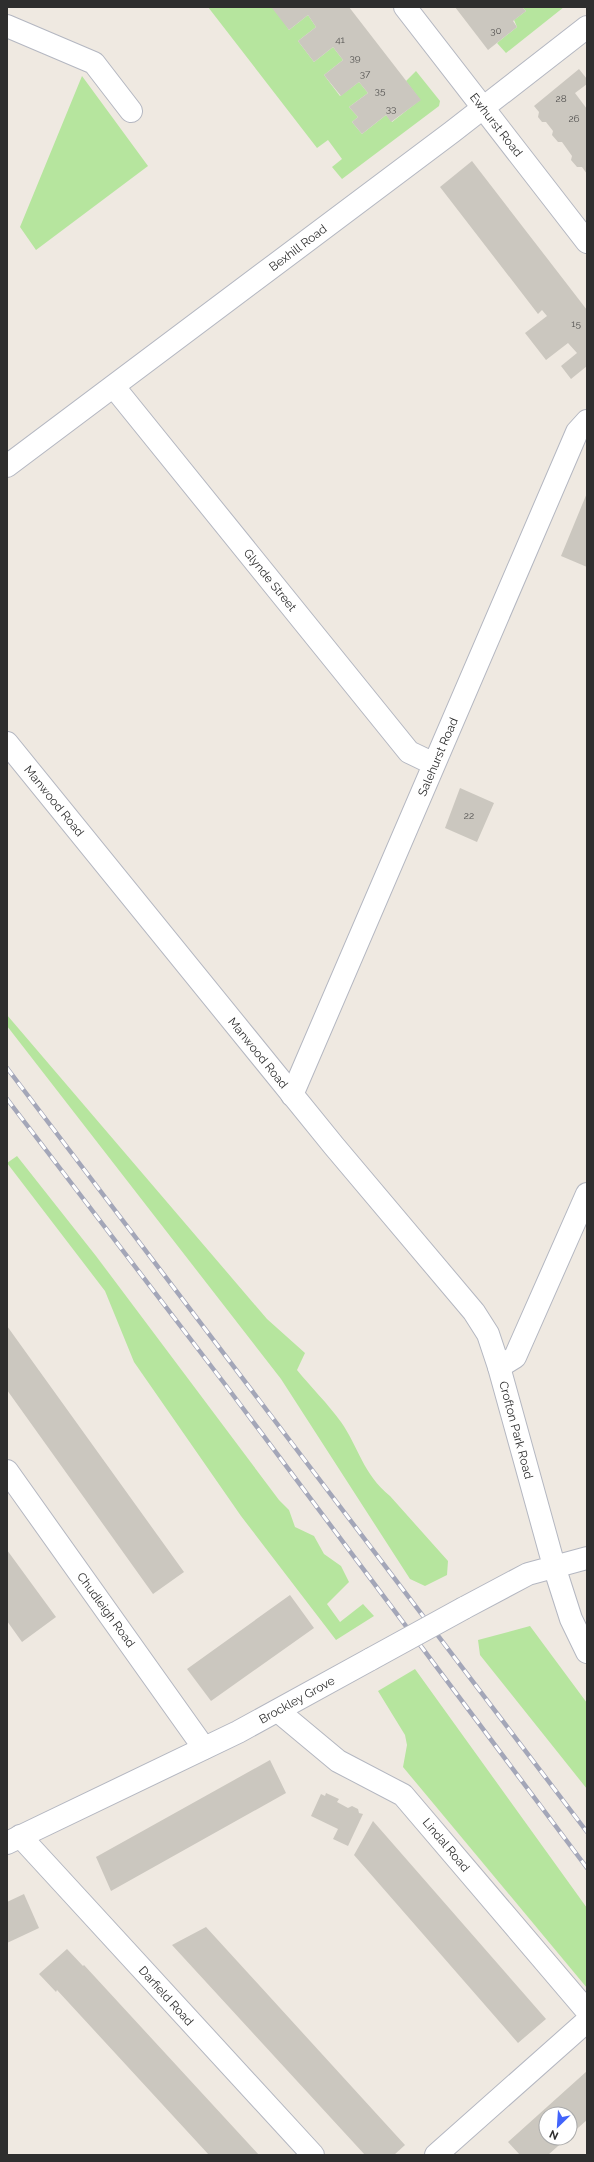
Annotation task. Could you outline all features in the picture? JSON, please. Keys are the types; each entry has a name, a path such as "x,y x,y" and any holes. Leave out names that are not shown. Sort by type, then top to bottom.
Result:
{"street":[{"name":"Ewhurst Road","path":"405,7 587,242"},
{"path":"7,26 94,63 130,112"},
{"name":"Bexhill Road","path":"7,466 483,108 587,27"},
{"name":"Glynde Street","path":"114,387 409,752 434,764"},
{"name":"Salehurst Road","path":"292,1095 574,438 587,421"},
{"name":"Manwood Road","path":"7,743 292,1095 474,1312 488,1334 499,1367"},
{"name":"Crofton Park Road","path":"587,1194 515,1357 499,1367 554,1566 571,1620 587,1652"},
{"name":"Chudleigh Road","path":"7,1472 204,1748"},
{"name":"Brockley Grove","path":"14,1840 278,1711 528,1574 587,1558"},
{"name":"Lindal Road","path":"278,1711 338,1762 403,1795 587,2011"},
{"name":"Darfield Road","path":"14,1840 313,2155"},
{"path":"436,2155 587,2021"}],"green space":[{"path":"208,7 274,7 289,30 308,15 316,27 298,41 314,62 333,47 343,60 324,75 340,96 359,82 368,93 349,107 358,117 352,122 362,134 386,115 392,122 420,100 406,81 416,71 440,101 439,106 342,179 332,167 342,159 328,140 317,148"},
{"path":"522,7 564,7 506,53 497,43 517,27 514,20 526,11"},
{"path":"82,76 148,166 36,250 20,227"},
{"path":"7,1015 267,1319 305,1353 297,1370 341,1422 373,1479 448,1561 447,1575 425,1586 410,1579 281,1379 7,1026"},
{"path":"17,1156 96,1256 279,1500 289,1510 295,1527 314,1536 324,1554 341,1566 349,1582 327,1604 340,1622 363,1604 374,1616 336,1640 241,1516 134,1362 105,1291 7,1163"},
{"path":"530,1626 587,1703 587,1789 480,1655 478,1640"},
{"path":"415,1669 587,1908 587,1988 403,1767 407,1745 405,1735 378,1691"}],"building":[{"path":"349,7 421,100 391,122 386,115 362,134 352,122 358,117 349,107 368,93 359,82 341,96 324,75 343,60 333,47 314,62 298,41 316,27 308,15 289,30 272,8"},
{"path":"455,7 522,7 526,11 513,21 517,27 488,50"},
{"path":"579,69 587,79 587,84 575,93 587,109 587,174 582,167 577,167 571,160 572,156 562,142 558,142 552,135 553,131 546,122 542,122 538,117 539,112 534,106"},
{"path":"472,161 587,310 587,366 571,379 561,366 577,353 568,343 546,360 525,333 547,316 542,310 538,314 440,187"},
{"path":"587,493 587,567 561,556"},
{"path":"460,788 494,803 477,842 445,828"},
{"path":"7,1326 184,1572 153,1594 7,1390"},
{"path":"7,1550 56,1617 22,1642 7,1621"},
{"path":"290,1595 314,1628 211,1701 187,1669"},
{"path":"270,1760 286,1793 111,1891 96,1857"},
{"path":"326,1793 339,1799 337,1802 348,1808 352,1806 358,1809 359,1813 363,1814 348,1846 333,1839 338,1829 311,1816 321,1794 325,1796"},
{"path":"373,1821 546,2019 518,2043 354,1855"},
{"path":"24,1894 39,1928 7,1943 7,1902"},
{"path":"206,1927 405,2145 394,2155 365,2155 172,1945"},
{"path":"67,1949 83,1966 84,1965 259,2155 209,2155 57,1990 56,1992 39,1974"},
{"path":"587,2071 587,2120 578,2128 578,2106 548,2106"},
{"path":"538,2115 538,2146 558,2146 548,2155 520,2155 508,2142"}],"railway":[{"path":"7,1068 587,1832"},
{"path":"7,1099 224,1383 587,1868"}]}
